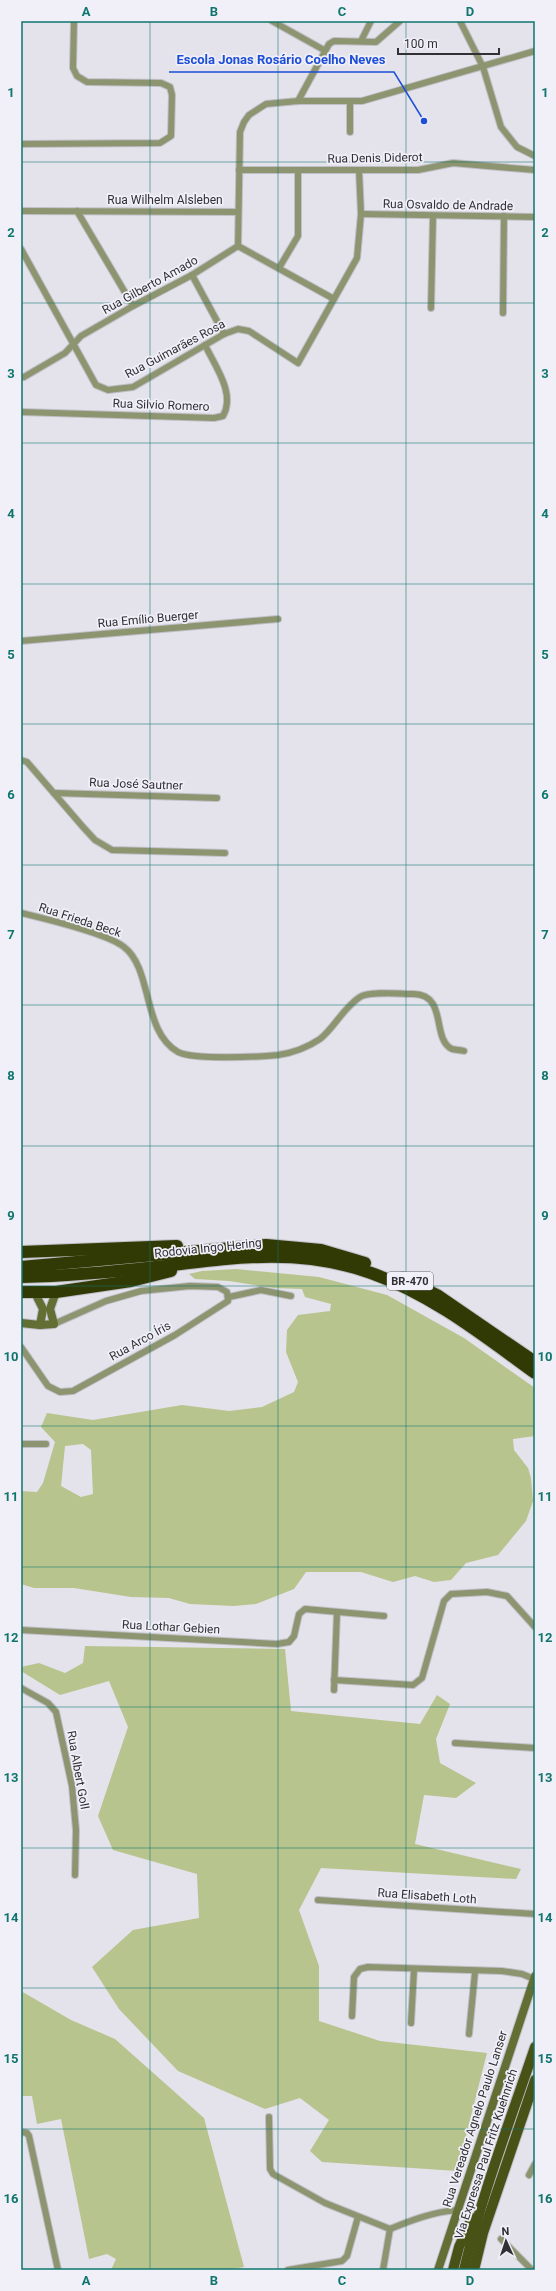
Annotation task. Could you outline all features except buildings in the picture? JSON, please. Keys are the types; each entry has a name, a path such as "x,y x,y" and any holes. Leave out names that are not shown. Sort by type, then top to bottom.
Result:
{"highway":[{"path":"21,1252 222,1243 266,1245"},
{"name":"Rodovia Ingo Hering","path":"21,1267 266,1245 321,1250 373,1266 419,1285 450,1303 535,1362"},
{"name":"Rodovia Ingo Hering","path":"21,1277 197,1262 228,1257 274,1256 328,1261 371,1273 431,1302 535,1373"},
{"path":"21,1292 56,1292 131,1281 164,1273 197,1262"}],"main road":[{"name":"Via Expressa Paul Fritz Kuehnrich","path":"464,2270 488,2183 535,2047"},
{"name":"Via Expressa Paul Fritz Kuehnrich","path":"474,2270 483,2233 535,2080"},
{"path":"452,2270 459,2247 488,2183"}],"street":[{"path":"21,144 160,143 171,136 172,95 170,87 161,83 88,82 77,76 72,68 74,21"},
{"path":"272,21 324,50"},
{"path":"361,41 371,21"},
{"path":"298,101 324,50 334,41 379,41 400,21"},
{"path":"460,21 483,67 501,127 517,147 535,156"},
{"path":"238,212 240,132 249,115 266,104 298,101 362,102 535,51"},
{"path":"350,101 350,132"},
{"name":"Rua Denis Diderot","path":"239,170 418,170 453,163 535,170"},
{"path":"279,268 298,236 298,170"},
{"name":"Rua Guimarães Rosa","path":"21,249 96,385 108,390 132,387 224,334 238,329 249,331 298,363 357,258 361,214 359,170"},
{"name":"Rua Wilhelm Alsleben","path":"21,211 238,212 238,246"},
{"path":"77,211 133,306"},
{"name":"Rua Osvaldo de Andrade","path":"361,214 433,217 535,217"},
{"path":"503,313 504,216"},
{"path":"431,308 433,217"},
{"path":"238,246 334,299"},
{"name":"Rua Gilberto Amado","path":"24,377 65,353 81,336 133,306 192,276 238,246"},
{"path":"192,276 224,334"},
{"name":"Rua Silvio Romero","path":"21,412 214,418 223,416 227,410 226,390 205,345"},
{"name":"Rua Emílio Buerger","path":"21,641 278,619"},
{"path":"21,760 26,762 95,840 112,850 225,853"},
{"name":"Rua José Sautner","path":"54,793 217,798"},
{"name":"Rua Frieda Beck","path":"21,913 107,938 124,947 136,961 148,1004 161,1036 178,1052 200,1057 278,1055 302,1048 320,1038 360,997 372,995 416,994 428,998 434,1006 447,1044 453,1049 464,1051"},
{"path":"21,1323 40,1325 54,1324 118,1297 141,1291 177,1286 218,1287 227,1292 229,1297 261,1290 291,1296"},
{"path":"54,1324 50,1309 56,1292"},
{"path":"35,1293 43,1309 40,1325"},
{"name":"Rua Arco Íris","path":"21,1347 48,1386 60,1392 73,1391 175,1335 228,1301 229,1297"},
{"path":"21,1444 46,1444"},
{"path":"334,1680 413,1685 418,1682 422,1678 444,1601 451,1594 487,1592 507,1596 535,1627"},
{"name":"Rua Lothar Gebien","path":"21,1630 277,1644 289,1642 294,1636 299,1614 305,1609 337,1612"},
{"path":"334,1690 337,1612 384,1616"},
{"name":"Rua Albert Goll","path":"21,1688 48,1703 56,1712 72,1786 76,1830 75,1875"},
{"path":"454,1743 535,1748"},
{"name":"Rua Elisabeth Loth","path":"318,1900 535,1914"},
{"path":"352,2016 354,1977 360,1969 368,1967 515,1973 534,1977"},
{"path":"411,2023 414,1970"},
{"path":"469,2034 475,1972"},
{"name":"Rua Vereador Agnelo Paulo Lanser","path":"438,2270 534,1977"},
{"path":"269,2117 270,2169 273,2174 325,2203 390,2230 424,2215 457,2210"},
{"path":"21,2132 27,2133 29,2136 58,2270"},
{"path":"528,2175 535,2164"},
{"path":"288,2270 342,2261 347,2256 358,2217"},
{"path":"383,2270 390,2230"},
{"path":"500,2239 532,2270"}],"green space":[{"path":"236,1269 319,1277 387,1295 464,1338 535,1388 535,1436 513,1439 514,1450 528,1468 531,1478 533,1501 526,1521 498,1555 466,1563 451,1580 434,1582 415,1576 393,1582 361,1572 306,1572 294,1589 256,1604 234,1606 190,1604 169,1598 131,1597 74,1588 34,1588 21,1584 21,1491 37,1492 43,1483 55,1442 41,1427 47,1413 93,1420 182,1405 229,1411 262,1407 294,1392 298,1382 286,1352 287,1330 298,1315 330,1311 331,1304 305,1297 302,1289 274,1288 229,1281 195,1279 189,1274 202,1271","holes":["83,1444 91,1450 93,1494 81,1497 61,1486 65,1446"]},
{"path":"85,1646 285,1649 291,1711 420,1724 437,1695 450,1704 436,1739 440,1763 476,1783 456,1798 424,1795 415,1844 521,1869 516,1879 321,1868 299,1910 319,1966 319,2021 380,2041 487,2053 457,2171 322,2162 310,2151 329,2120 300,2098 265,2109 178,2071 119,2009 92,1967 133,1930 199,1918 197,1874 113,1850 98,1816 128,1727 109,1681 60,1695 21,1671 21,1667 39,1663 65,1673 83,1663"},
{"path":"21,1991 71,2020 115,2039 204,2118 244,2267 229,2270 111,2270 116,2259 107,2254 89,2259 61,2119 37,2124 32,2096 21,2096"}],"place":[{"name":"Escola Jonas Rosário Coelho Neves","path":"424,121"}]}
